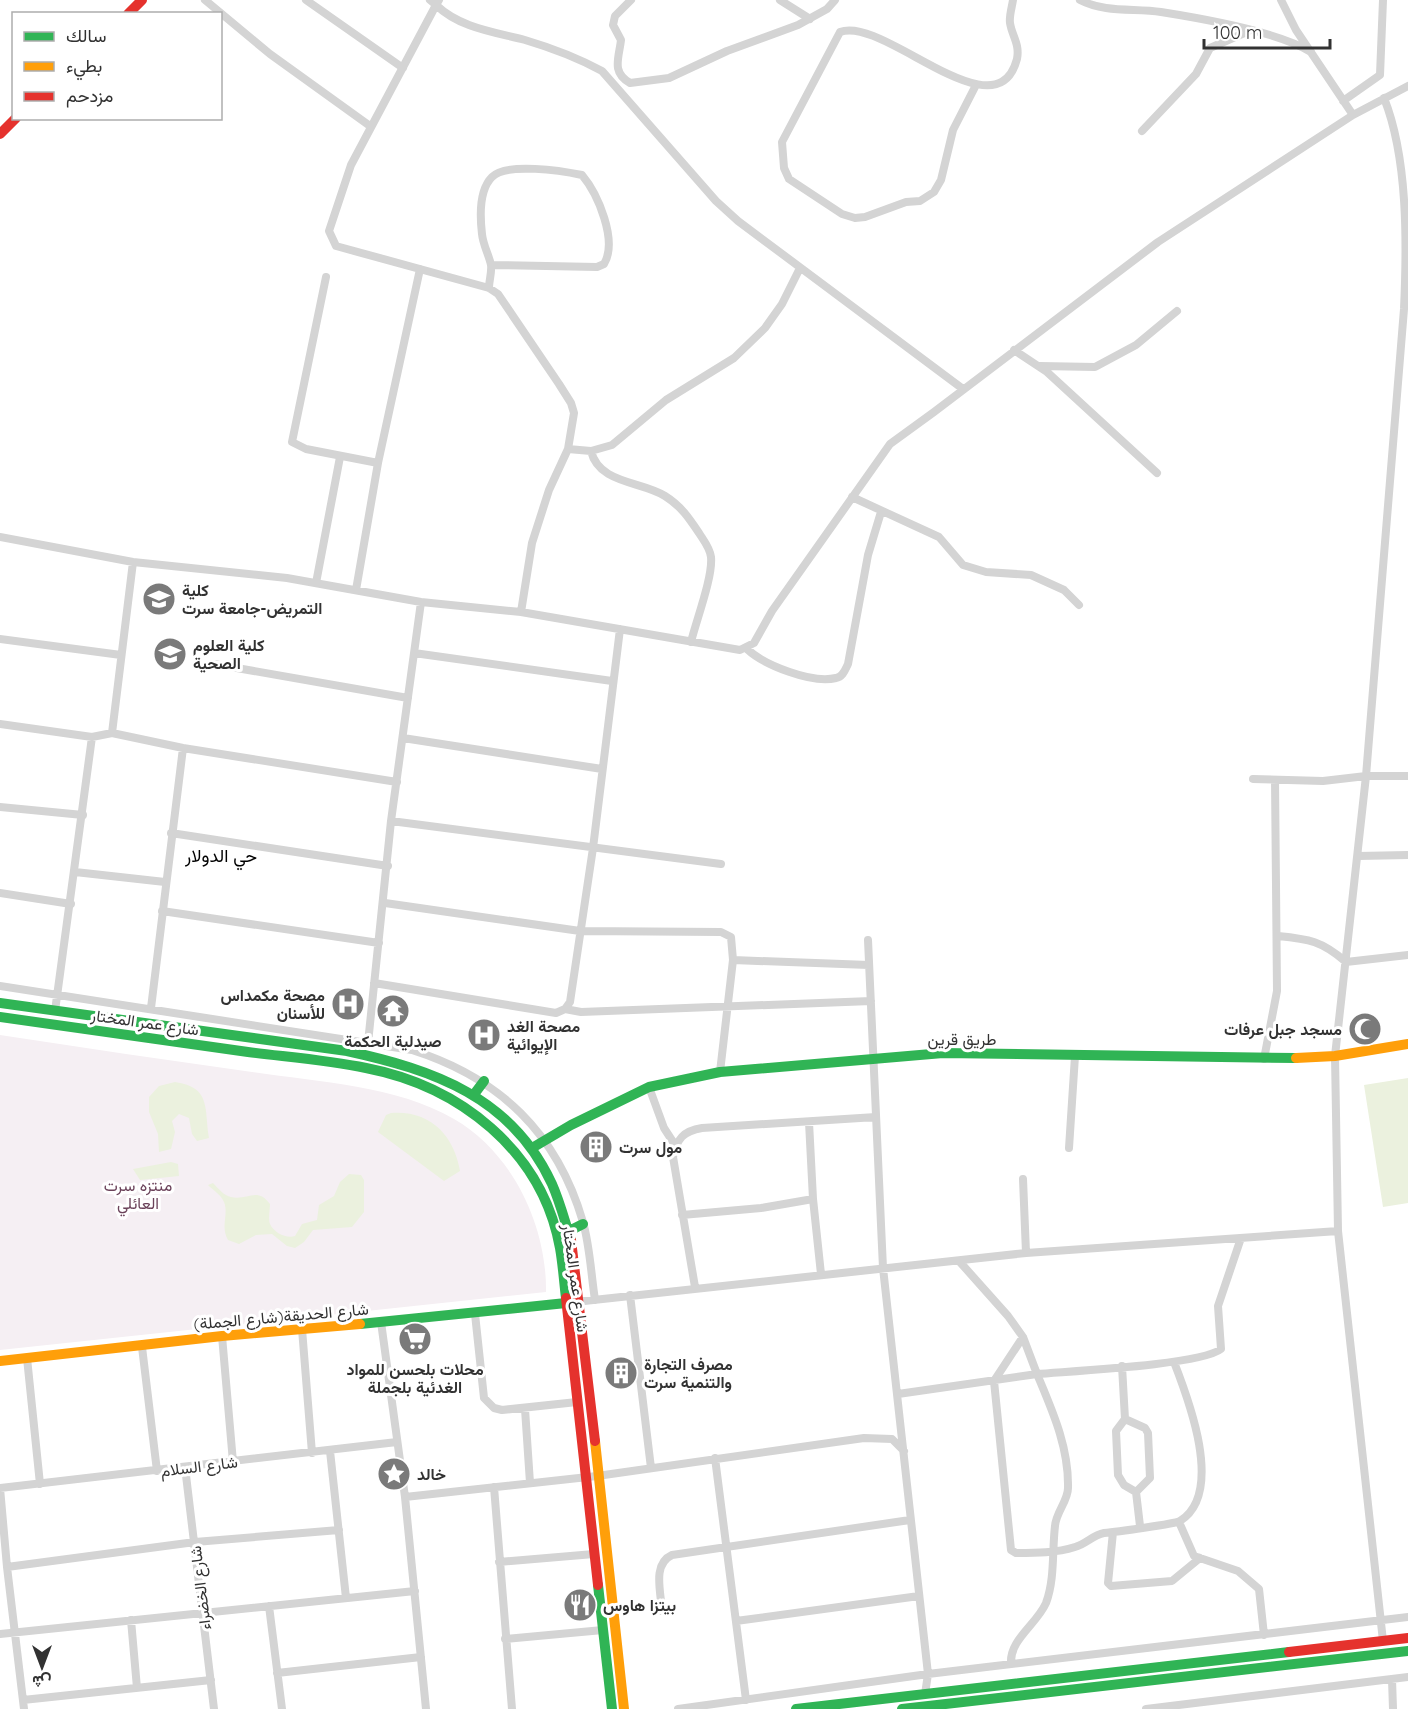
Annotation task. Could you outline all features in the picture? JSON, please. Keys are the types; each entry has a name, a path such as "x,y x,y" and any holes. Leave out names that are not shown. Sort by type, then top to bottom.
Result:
{"main road":[{"path":"130,12 142,0"},
{"path":"0,134 14,120"},
{"path":"0,1003 367,1054 406,1062 441,1075 474,1094 504,1117 532,1148 552,1182 569,1231 591,1413 591,1476 616,1705 631,1709"},
{"name":"شارع عمر المختار","path":"0,1017 366,1068 403,1076 435,1088 467,1106 495,1128 519,1156 539,1189 552,1216 560,1247 577,1402 591,1476 594,1554 603,1630 616,1705"},
{"name":"طريق قرين","path":"532,1148 649,1087 720,1072 873,1057 943,1053 1263,1059 1335,1056 1408,1044"},
{"path":"474,1094 484,1081"},
{"path":"569,1231 583,1224"},
{"name":"شارع الحديقة(شارع الجملة)","path":"0,1361 142,1347 222,1336 475,1314 566,1303"},
{"path":"579,1415 591,1413"},
{"path":"796,1709 1408,1638"},
{"path":"902,1709 1408,1651"}],"street":[{"path":"205,0 219,12"},
{"path":"306,0 403,68"},
{"path":"631,0 615,16 613,25 621,40 616,59 618,70 630,83 669,78 727,51 810,18 827,9 835,0"},
{"path":"780,0 810,18"},
{"path":"976,85 951,136 941,180 927,198 855,218 842,214 789,179 782,142 840,32 860,31 976,85 1001,82 1011,71 1018,45 1010,23 1013,0"},
{"path":"1080,0 1108,8 1160,12 1205,20 1290,42 1311,52"},
{"path":"1281,0 1311,52 1353,115"},
{"path":"1343,100 1380,75 1383,0"},
{"path":"520,612 532,543 549,490 568,449 574,424 571,403 503,300 489,288 336,246 331,238 330,224 351,165 435,2 444,12 473,27 548,48 580,59 602,71 716,201 800,268 963,389"},
{"path":"222,14 270,54 370,126"},
{"path":"1142,131 1196,74 1210,48 1249,32"},
{"path":"0,537 133,562 316,583 421,602 520,612 740,650 747,649 754,644 772,611 890,444 1158,242 1353,115 1408,86"},
{"path":"1383,1641 1338,1231 1335,1056 1366,776 1404,364 1408,236 1405,157 1384,99"},
{"path":"489,288 491,265 482,234 482,216 483,195 493,176 505,169 582,175 590,185 608,235 609,253 604,264 597,267 491,265"},
{"path":"568,449 591,451 612,445 625,437 666,400 734,358 751,344 782,304 800,268"},
{"path":"356,590 378,464 420,269"},
{"path":"327,277 292,442 298,447 378,464"},
{"path":"1038,366 1095,368 1136,345 1177,311"},
{"path":"1014,350 1038,366 1157,473"},
{"path":"591,451 594,461 603,471 663,495 677,505 686,513 709,548 711,565 691,642"},
{"path":"316,583 340,456"},
{"path":"852,497 939,537 963,565 986,572 1031,575 1064,590 1079,605"},
{"path":"747,649 774,667 819,678 837,678 843,674 848,664 868,555 881,512"},
{"path":"112,734 133,562"},
{"path":"368,1043 385,903 391,821 421,602"},
{"path":"374,983 556,1013 565,1009 570,1002 593,848 620,629"},
{"path":"0,639 121,655"},
{"path":"414,653 612,681"},
{"path":"214,664 408,698"},
{"path":"0,724 92,737 112,734 183,748 397,782"},
{"path":"55,1011 92,737"},
{"path":"403,738 602,768"},
{"path":"151,1008 183,748"},
{"path":"1252,779 1323,781 1366,776 1408,776"},
{"path":"1263,1059 1277,991 1275,780"},
{"path":"0,807 83,815"},
{"path":"391,821 721,864"},
{"path":"171,833 388,866"},
{"path":"1358,856 1408,855"},
{"path":"75,872 165,882"},
{"path":"0,894 71,904"},
{"path":"385,903 580,931 721,932 731,937 733,960 720,1072"},
{"path":"162,911 379,944"},
{"path":"1278,936 1312,940 1330,948 1346,962 1408,955"},
{"path":"868,940 884,1268 928,1674 925,1694"},
{"path":"733,960 869,965"},
{"path":"0,986 412,1050 447,1061 484,1081 546,1140 566,1178 583,1224 595,1300"},
{"path":"565,1009 581,1011 871,1001"},
{"path":"1070,1148 1075,1056"},
{"path":"649,1087 664,1128 675,1145"},
{"path":"695,1287 672,1157 675,1145 682,1134 690,1130 876,1117"},
{"path":"809,1122 813,1199 821,1274"},
{"path":"1023,1179 1026,1253"},
{"path":"682,1215 761,1208 813,1199"},
{"path":"566,1303 695,1287 1026,1253 1338,1231"},
{"path":"898,1394 1037,1374 1174,1362 1214,1354 1221,1349 1218,1306 1241,1238"},
{"path":"959,1261 1008,1316 1023,1337 1061,1435 1068,1482 1067,1495 1055,1520 1051,1585 1044,1606 1010,1654 1011,1664"},
{"path":"630,1295 651,1468"},
{"path":"475,1314 484,1398 494,1408 525,1409 577,1402"},
{"path":"381,1322 405,1497 426,1709"},
{"path":"302,1329 312,1453"},
{"path":"222,1336 233,1462"},
{"path":"1023,1337 994,1381 1011,1550 1016,1553 1054,1552 1082,1545 1101,1534 1140,1526 1179,1522 1191,1509 1203,1475 1196,1421 1174,1362"},
{"path":"142,1347 157,1471"},
{"path":"27,1358 40,1484"},
{"path":"1122,1366 1125,1419 1116,1431 1118,1475 1124,1485 1136,1492"},
{"path":"525,1409 530,1483"},
{"path":"1125,1419 1145,1428 1148,1433 1150,1478 1136,1492"},
{"path":"405,1497 591,1476 884,1436 898,1442 905,1455"},
{"name":"شارع السلام","path":"0,1488 397,1442"},
{"path":"330,1451 346,1598"},
{"path":"715,1458 746,1700"},
{"name":"شارع الخضراء","path":"185,1467 214,1709"},
{"path":"494,1487 512,1709"},
{"path":"0,1488 23,1705 136,1688 211,1680"},
{"path":"1136,1492 1140,1526"},
{"path":"662,1611 659,1566 663,1559 725,1545 910,1520"},
{"path":"1179,1522 1191,1552 1200,1558 1238,1571 1259,1589 1264,1635"},
{"path":"7,1567 195,1542 339,1530"},
{"path":"1113,1532 1108,1583 1111,1586 1172,1581 1200,1558"},
{"path":"499,1562 594,1554"},
{"path":"0,1634 203,1611 415,1591"},
{"path":"735,1621 919,1596"},
{"path":"269,1606 282,1709"},
{"path":"678,1709 928,1674 1382,1622 1408,1617"},
{"path":"130,1620 136,1688"},
{"path":"506,1639 603,1630"},
{"path":"277,1673 422,1657"},
{"path":"1146,1709 1181,1707 1408,1677"},
{"path":"1392,1679 1394,1709"},
{"path":"1241,1698 1242,1709"}],"green space":[{"name":"منتزه سرت العائلي","path":"0,1035 356,1086 407,1099 431,1108 475,1133 509,1171 533,1217 545,1267 546,1292 0,1350"}],"shaded area":[{"path":"1408,1078 1408,1203 1383,1207 1364,1085"},
{"path":"175,1082 195,1089 201,1095 206,1109 209,1138 197,1141 192,1134 189,1118 179,1114 172,1121 175,1132 171,1149 159,1152 158,1134 149,1112 149,1097 159,1086"},
{"path":"391,1113 417,1116 438,1127 452,1146 460,1171 444,1181 378,1132 386,1115"},
{"path":"171,1162 178,1164 179,1176 140,1180 133,1169"},
{"path":"349,1174 361,1175 364,1180 364,1212 352,1227 313,1230 304,1242 295,1248 287,1246 272,1234 256,1235 239,1244 228,1240 225,1230 224,1202 208,1185 213,1183 231,1197 261,1196 270,1204 269,1219 274,1230 292,1237 302,1224 317,1220 319,1205 334,1196 340,1182"}],"traffic: fast":[{"path":"0,1003 347,1051 440,1078 467,1092 515,1129 535,1154 552,1184 571,1240"},
{"path":"0,1017 351,1065 400,1077 433,1090 464,1107 491,1128 515,1153 535,1181 550,1213 560,1248 566,1298"},
{"path":"532,1148 571,1125 649,1087 720,1072 943,1053 1296,1058"},
{"path":"475,1093 484,1081"},
{"path":"569,1231 583,1224"},
{"path":"360,1324 566,1303"},
{"path":"598,1585 612,1709"},
{"path":"902,1709 1408,1651"},
{"path":"796,1709 1289,1652"}],"traffic: slow":[{"path":"1296,1058 1335,1056 1408,1044"},
{"path":"0,1361 222,1336 360,1324"},
{"path":"595,1441 624,1709"}],"traffic: jam":[{"path":"130,12 142,0"},
{"path":"0,134 14,120"},
{"path":"571,1240 595,1441"},
{"path":"566,1298 598,1585"},
{"path":"1289,1652 1408,1638"}],"place":[{"name":"كلية التمريض-جامعة سرت","path":"159,599"},
{"name":"كلية العلوم الصحية","path":"170,654"},
{"name":"مصحة مكمداس للأسنان","path":"348,1004"},
{"name":"صيدلية الحكمة","path":"393,1011"},
{"name":"مسجد جبل عرفات","path":"1365,1029"},
{"name":"مصحة الغد الإيوائية","path":"484,1035"},
{"name":"مول سرت","path":"596,1147"},
{"name":"محلات بلحسن للمواد الغدئية بلجملة","path":"415,1339"},
{"name":"مصرف التجارة والتنمية سرت","path":"621,1373"},
{"name":"خالد","path":"394,1474"},
{"name":"بيتزا هاوس","path":"580,1605"}],"district":[{"name":"حي الدولار","path":"221,855"}]}
